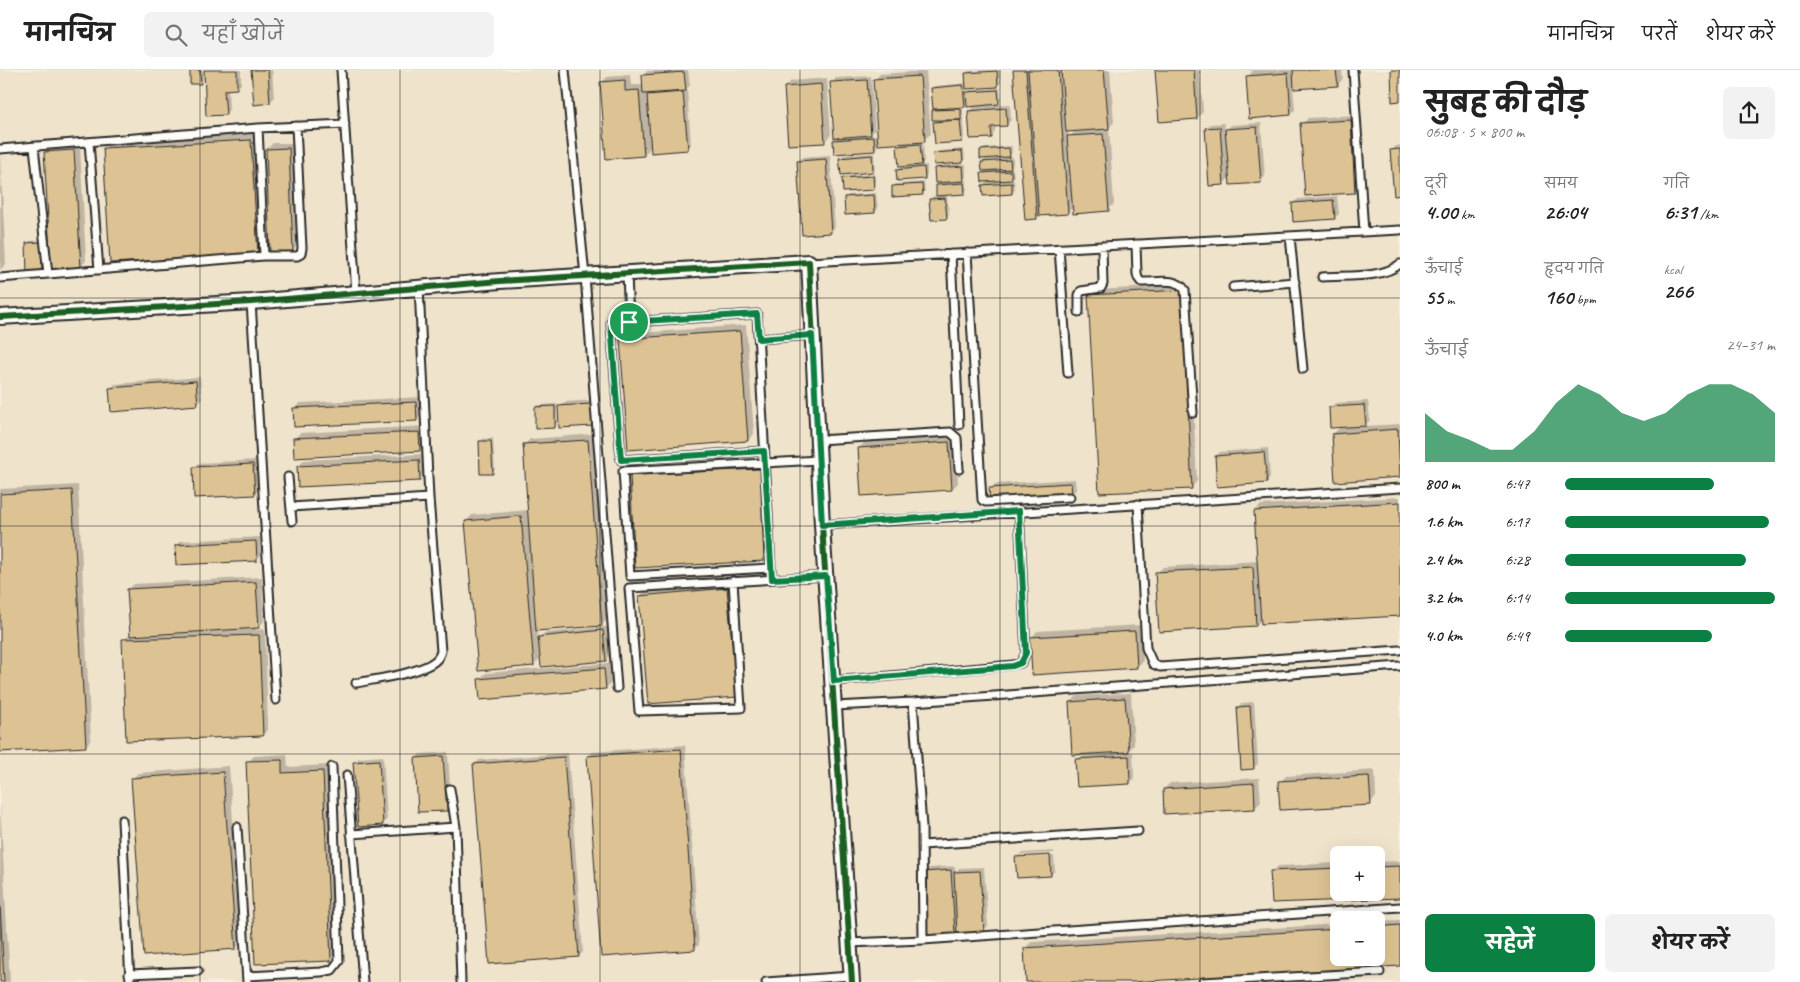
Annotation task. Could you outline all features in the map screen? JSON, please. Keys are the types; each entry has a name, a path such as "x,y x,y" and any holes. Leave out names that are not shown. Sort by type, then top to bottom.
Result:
{"street":[{"path":"0,317 251,302 584,276 809,262 822,525 834,681 852,979"}],"lane":[{"path":"341,70 356,293"},
{"path":"565,70 584,276 617,688"},
{"path":"1353,70 1364,232"},
{"path":"0,149 258,128 344,124"},
{"path":"0,278 264,256 297,256 301,254 296,126"},
{"path":"258,128 264,256"},
{"path":"89,142 99,270"},
{"path":"34,147 48,274"},
{"path":"809,262 1400,230"},
{"path":"1290,236 1302,368"},
{"path":"1136,244 1137,274 1141,282 1175,282 1185,290 1193,413"},
{"path":"1079,312 1079,296 1081,292 1101,288 1103,284 1102,246"},
{"path":"1059,248 1068,373"},
{"path":"967,253 982,500 986,502 1070,497"},
{"path":"951,254 959,425"},
{"path":"1322,277 1387,272 1400,264"},
{"path":"627,273 629,322"},
{"path":"1233,287 1294,282"},
{"path":"356,683 404,673 434,662 439,657 441,647 429,498 418,288"},
{"path":"251,302 276,700"},
{"path":"764,451 621,460 611,323 757,314 772,579"},
{"path":"759,339 812,335"},
{"path":"818,440 950,432 957,438 959,469"},
{"path":"771,568 630,576 623,471 819,460"},
{"path":"288,477 292,521"},
{"path":"822,525 1400,488"},
{"path":"291,507 429,498"},
{"path":"1138,504 1146,648 1153,664 1160,667 1400,650"},
{"path":"834,681 1013,666 1021,663 1026,653 1019,511"},
{"path":"733,581 741,708 639,711 629,588 733,581 826,576"},
{"path":"835,706 913,702 1400,666"},
{"path":"913,702 922,827 923,940"},
{"path":"237,827 247,979 332,970 339,961 332,767"},
{"path":"347,775 363,982"},
{"path":"450,789 456,827 462,982"},
{"path":"122,820 130,978 198,971"},
{"path":"351,834 456,827"},
{"path":"922,845 1138,831"},
{"path":"850,943 923,940 1400,907"},
{"path":"1203,982 1380,972"},
{"path":"766,982 852,979"}],"shaded area":[{"path":"0,70 1400,70 1400,982 0,982"}],"building":[{"path":"190,70 200,70 201,84 190,84"},
{"path":"204,70 237,70 237,89 224,90 226,115 206,116"},
{"path":"251,70 268,70 270,103 254,105"},
{"path":"1013,70 1026,70 1037,219 1025,220"},
{"path":"1028,70 1058,70 1068,214 1039,216"},
{"path":"1061,70 1104,70 1109,129 1066,132"},
{"path":"1155,70 1194,70 1197,119 1159,122"},
{"path":"1293,70 1336,70 1338,86 1294,89"},
{"path":"1391,70 1400,70 1400,101 1392,102"},
{"path":"997,71 998,87 966,89 965,73"},
{"path":"684,72 686,91 643,94 642,75"},
{"path":"1288,73 1291,115 1249,119 1246,76"},
{"path":"920,76 925,142 878,145 873,79"},
{"path":"625,80 625,91 639,90 644,156 606,159 600,82"},
{"path":"867,80 871,135 834,138 830,82"},
{"path":"821,84 825,143 788,145 784,87"},
{"path":"963,85 965,107 933,109 931,88"},
{"path":"998,90 999,104 967,107 966,92"},
{"path":"683,92 688,150 651,153 647,95"},
{"path":"1006,108 1007,126 991,127 992,138 970,139 968,111"},
{"path":"961,109 961,120 932,120 932,110"},
{"path":"960,120 962,142 935,144 933,122"},
{"path":"1351,120 1355,193 1305,196 1300,123"},
{"path":"1220,127 1224,185 1209,186 1205,128"},
{"path":"1257,127 1261,183 1230,185 1225,129"},
{"path":"1103,134 1109,211 1073,214 1067,136"},
{"path":"874,137 875,151 834,154 833,140"},
{"path":"251,140 258,255 110,263 103,148"},
{"path":"920,144 922,165 899,167 897,146"},
{"path":"289,148 293,252 270,252 266,149"},
{"path":"1009,148 1010,157 980,159 980,150"},
{"path":"1400,149 1400,195 1394,196 1390,150"},
{"path":"74,150 81,268 51,269 44,152"},
{"path":"962,151 963,163 934,165 933,153"},
{"path":"872,155 873,172 841,175 839,158"},
{"path":"826,159 831,233 802,235 797,161"},
{"path":"1010,160 1011,169 982,171 981,162"},
{"path":"963,166 964,181 935,183 934,168"},
{"path":"924,167 925,179 897,181 896,170"},
{"path":"1011,171 1012,180 982,182 981,173"},
{"path":"873,176 874,190 843,192 842,178"},
{"path":"964,183 965,194 936,196 936,185"},
{"path":"1012,183 1012,194 983,196 982,185"},
{"path":"922,184 923,195 892,197 892,186"},
{"path":"874,195 875,213 845,215 844,197"},
{"path":"945,198 947,219 931,220 929,199"},
{"path":"1333,200 1335,219 1293,222 1292,203"},
{"path":"41,242 42,273 27,274 26,243"},
{"path":"1182,290 1192,489 1099,493 1088,295"},
{"path":"740,331 748,441 628,450 620,339"},
{"path":"196,381 198,405 111,412 109,388"},
{"path":"416,402 417,421 294,427 293,408"},
{"path":"591,404 593,426 559,428 558,406"},
{"path":"1364,405 1366,426 1330,428 1329,407"},
{"path":"555,406 555,428 535,429 535,407"},
{"path":"1398,429 1400,477 1335,482 1332,434"},
{"path":"419,432 420,451 294,458 293,438"},
{"path":"588,440 602,626 536,631 523,444"},
{"path":"479,441 491,441 493,474 480,474"},
{"path":"949,442 952,490 861,496 858,448"},
{"path":"1264,452 1267,483 1217,487 1215,456"},
{"path":"419,460 420,481 298,487 297,466"},
{"path":"253,464 255,495 194,498 193,467"},
{"path":"760,469 764,561 635,568 630,475"},
{"path":"1071,483 1072,495 990,500 989,488"},
{"path":"72,490 86,747 0,752 0,494"},
{"path":"1400,502 1400,616 1261,624 1254,511"},
{"path":"521,516 534,666 478,671 465,521"},
{"path":"256,541 257,561 176,565 175,545"},
{"path":"1253,567 1256,626 1159,632 1155,572"},
{"path":"256,582 259,628 130,636 127,589"},
{"path":"727,588 737,697 648,704 639,596"},
{"path":"603,630 606,661 541,667 538,637"},
{"path":"1135,631 1137,668 1032,675 1030,637"},
{"path":"259,635 263,736 126,741 122,639"},
{"path":"604,668 606,689 480,700 478,679"},
{"path":"1125,698 1129,752 1072,755 1069,702"},
{"path":"1250,706 1254,769 1241,770 1237,707"},
{"path":"681,749 695,950 601,957 587,756"},
{"path":"443,756 447,811 418,812 415,758"},
{"path":"1129,756 1130,784 1077,787 1075,759"},
{"path":"564,757 579,957 489,964 473,764"},
{"path":"282,760 282,773 323,771 331,961 255,964 246,761"},
{"path":"379,760 383,825 358,827 353,762"},
{"path":"223,772 236,949 144,956 131,778"},
{"path":"1369,776 1371,805 1280,810 1278,781"},
{"path":"1254,783 1255,809 1164,814 1163,789"},
{"path":"1050,855 1051,876 1017,878 1015,857"},
{"path":"1400,866 1400,898 1385,899 1385,867"},
{"path":"1330,868 1330,901 1272,903 1270,871"},
{"path":"951,870 955,934 927,935 923,872"},
{"path":"980,871 984,932 957,934 954,872"},
{"path":"0,905 4,982 0,982"},
{"path":"1400,925 1400,966 1131,982 1026,982 1024,948 1330,930 1330,966 1385,966 1385,926"}],"cycle path":[{"path":"0,317 251,302 500,281 809,262 822,525 852,982"}],"route":[{"path":"757,314 759,339 812,335 822,525 1019,511 1026,653 1021,663 1013,666 834,681 826,576 772,579 764,451 621,460 611,323 629,322 757,314"}]}
